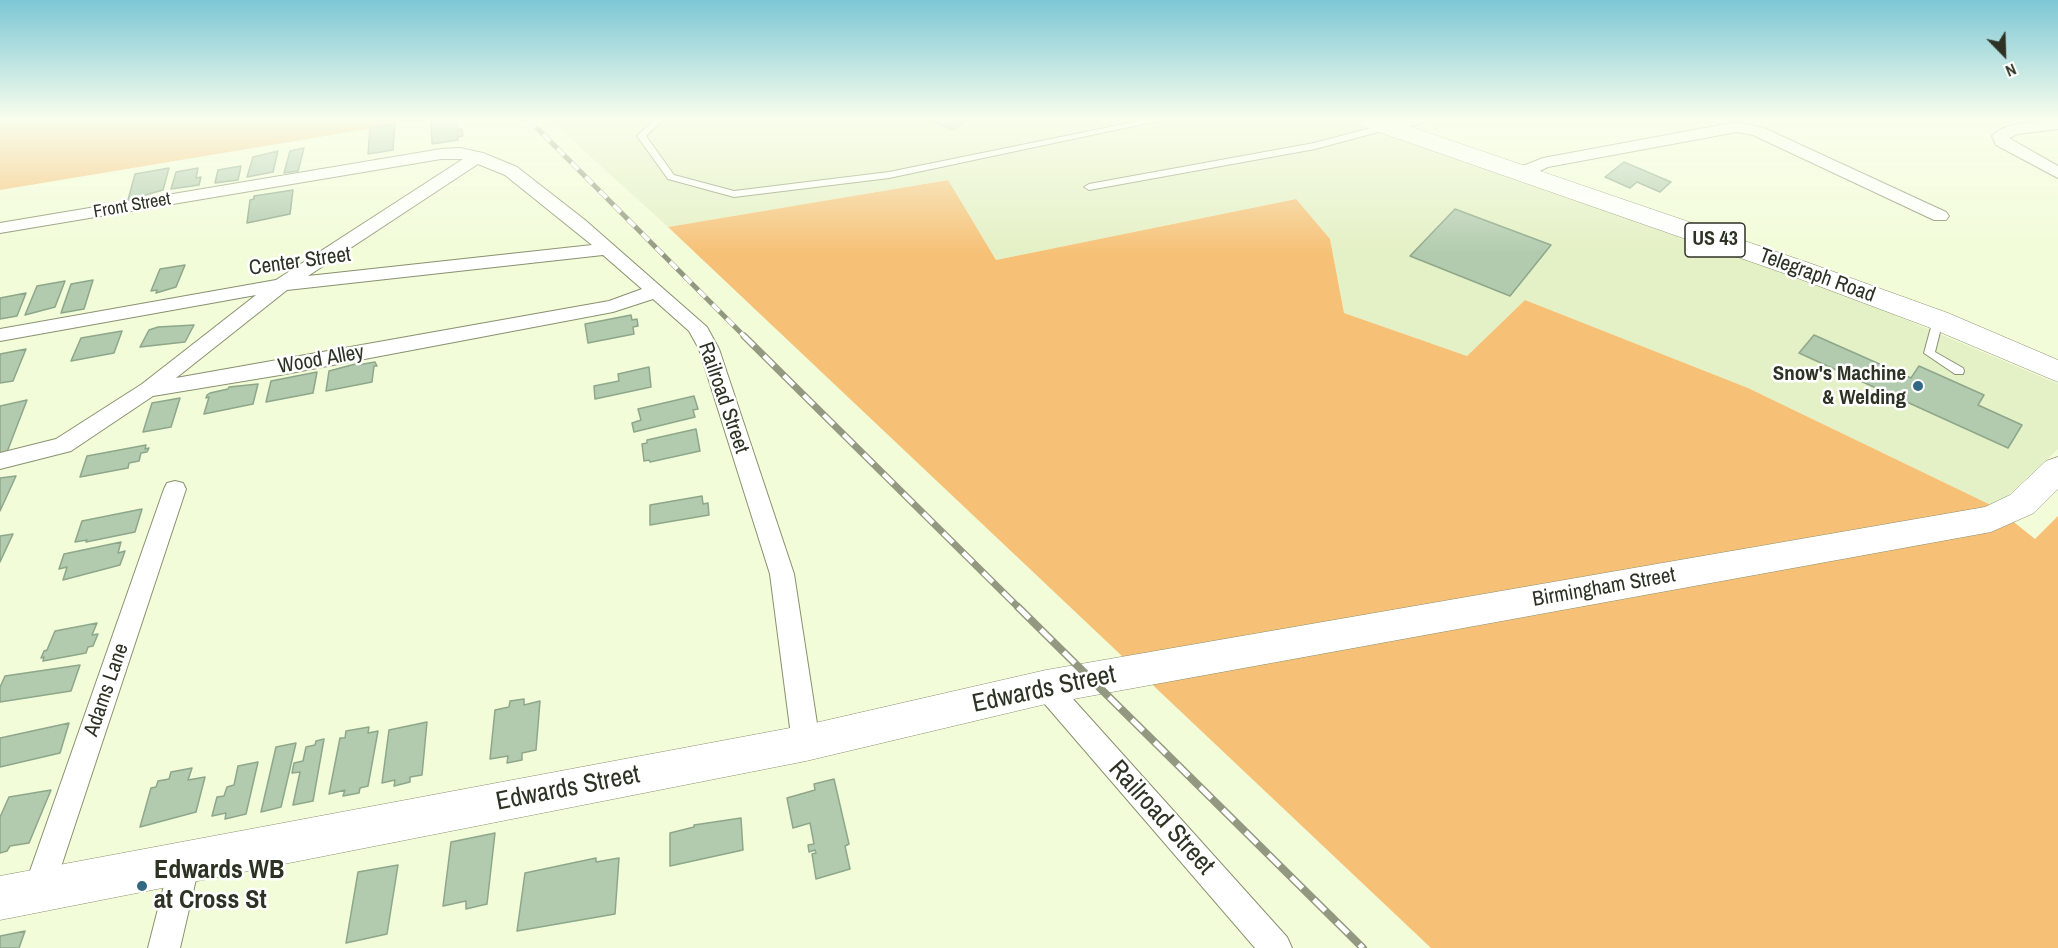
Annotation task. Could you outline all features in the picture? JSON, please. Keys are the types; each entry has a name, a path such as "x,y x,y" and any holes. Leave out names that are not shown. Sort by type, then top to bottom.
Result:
{"street":[{"name":"Front Street","path":"0,228 380,164"},
{"path":"147,390 282,285 466,164"},
{"name":"Railroad Street","path":"495,164 511,171 608,249 697,327 709,350 782,574 806,743"},
{"name":"Telegraph Road","path":"1495,164 1802,270 1938,320 2058,372"},
{"path":"1521,173 1540,164"},
{"path":"1829,164 1940,216"},
{"path":"2044,164 2058,172"},
{"name":"Center Street","path":"0,335 282,285 608,249"},
{"name":"Wood Alley","path":"0,461 63,445 147,390 280,368 613,306 656,291"},
{"name":"Birmingham Street","path":"1134,672 1991,519 2022,504 2058,469"},
{"name":"Adams Lane","path":"19,894 175,489"},
{"name":"Edwards Street","path":"19,894 806,743 1046,687 1134,672"},
{"name":"Railroad Street","path":"1046,687 1276,948"},
{"path":"164,948 185,862"}],"lane":[{"path":"662,164 671,177 734,194 889,175 942,164"},
{"path":"1089,187 1214,164"},
{"path":"1938,320 1929,353 1959,371"}],"shaded area":[{"path":"0,164 155,164 0,190"},
{"path":"599,164 1478,164 1826,286 2058,384 2058,449 1995,507 1748,388 1525,300 1467,356 1344,313 1330,239 1295,199 996,260 947,180 668,227"},
{"path":"948,180 996,260 1296,199 1330,239 1344,313 1467,356 1525,300 1748,388 1995,507 2035,539 2058,516 2058,948 1431,948 668,227"}],"building":[{"path":"251,164 275,164 273,172 247,177"},
{"path":"286,164 300,164 298,171 284,173"},
{"path":"1621,164 1629,164 1671,182 1660,192 1637,182 1630,188 1605,177"},
{"path":"241,166 238,180 215,183 218,170"},
{"path":"169,168 163,190 128,200 135,174"},
{"path":"198,168 196,178 201,177 199,185 171,189 176,172"},
{"path":"293,190 290,214 247,223 250,200 254,199 254,196"},
{"path":"1455,209 1551,245 1510,296 1410,256"},
{"path":"185,265 176,287 156,293 157,290 151,291 160,269"},
{"path":"93,280 84,309 61,313 71,284"},
{"path":"65,281 55,307 25,315 37,286"},
{"path":"26,293 17,316 0,319 0,298"},
{"path":"631,315 632,320 637,319 638,326 633,327 634,334 588,343 585,324"},
{"path":"194,325 185,342 140,347 149,330 158,327"},
{"path":"122,331 114,353 71,361 81,338"},
{"name":"Snow's Machine & Welding","path":"1814,335 1911,378 1919,366 1984,395 1978,405 2022,425 2008,448 1799,353"},
{"path":"26,349 13,381 0,383 0,354"},
{"path":"375,362 377,366 374,366 372,382 326,391 329,371 359,363 358,365"},
{"path":"649,367 651,387 595,399 594,386 619,381 618,374"},
{"path":"317,372 313,393 266,402 271,381"},
{"path":"258,384 253,404 204,414 209,397 206,398 210,393 229,387"},
{"path":"694,396 698,409 693,410 695,417 634,432 632,423 641,420 638,409"},
{"path":"180,398 171,427 143,432 152,403"},
{"path":"27,400 7,452 0,453 0,406"},
{"path":"696,429 700,451 650,462 649,460 644,461 642,444 647,443 647,440"},
{"path":"146,445 145,449 149,448 147,452 141,453 139,461 129,463 128,468 80,477 87,456"},
{"path":"16,476 0,511 0,478"},
{"path":"702,496 703,504 708,503 709,515 650,525 650,505"},
{"path":"142,509 135,532 86,542 87,540 75,542 82,521"},
{"path":"13,534 0,562 0,536"},
{"path":"121,542 118,553 125,551 120,565 63,580 67,567 59,569 64,554"},
{"path":"97,623 92,635 98,634 93,646 88,647 86,653 43,661 44,657 41,658 55,631"},
{"path":"80,665 71,691 0,702 0,687 5,676"},
{"path":"524,699 524,705 540,701 536,750 522,753 522,760 507,763 508,756 490,759 495,710 509,707 510,701"},
{"path":"427,722 422,775 410,777 410,782 394,786 395,780 382,783 389,730"},
{"path":"69,723 60,753 0,767 0,738"},
{"path":"369,727 368,733 378,731 368,786 360,788 359,793 343,796 345,790 329,794 340,738 345,738 346,731"},
{"path":"324,739 313,801 293,805 300,772 292,773 294,763 303,761 306,747 315,745 316,741"},
{"path":"296,743 281,807 261,812 276,747"},
{"path":"258,762 246,814 225,819 226,813 212,816 217,797 224,796 227,787 234,785 238,766"},
{"path":"192,768 188,780 205,777 196,812 140,827 151,788 156,787 158,781 169,779 171,772"},
{"path":"834,779 849,844 845,846 850,869 816,879 812,854 816,853 815,850 809,852 808,845 814,844 810,823 793,828 787,798 815,790 814,784"},
{"path":"51,790 29,843 10,846 7,851 0,853 0,817 9,797"},
{"path":"741,818 743,850 670,866 670,833 694,827 694,825"},
{"path":"495,833 487,904 466,909 466,901 443,906 451,842"},
{"path":"596,858 596,862 619,858 615,914 517,931 525,873"},
{"path":"398,865 387,934 346,943 358,872"},
{"path":"25,931 19,948 0,948 0,936"}],"railway":[{"path":"573,164 745,337"},
{"path":"745,337 1020,609"},
{"path":"1018,607 1363,948"}],"place":[{"name":"Snow's Machine & Welding","path":"1918,386"},
{"name":"Edwards WB at Cross St","path":"142,886"}]}
